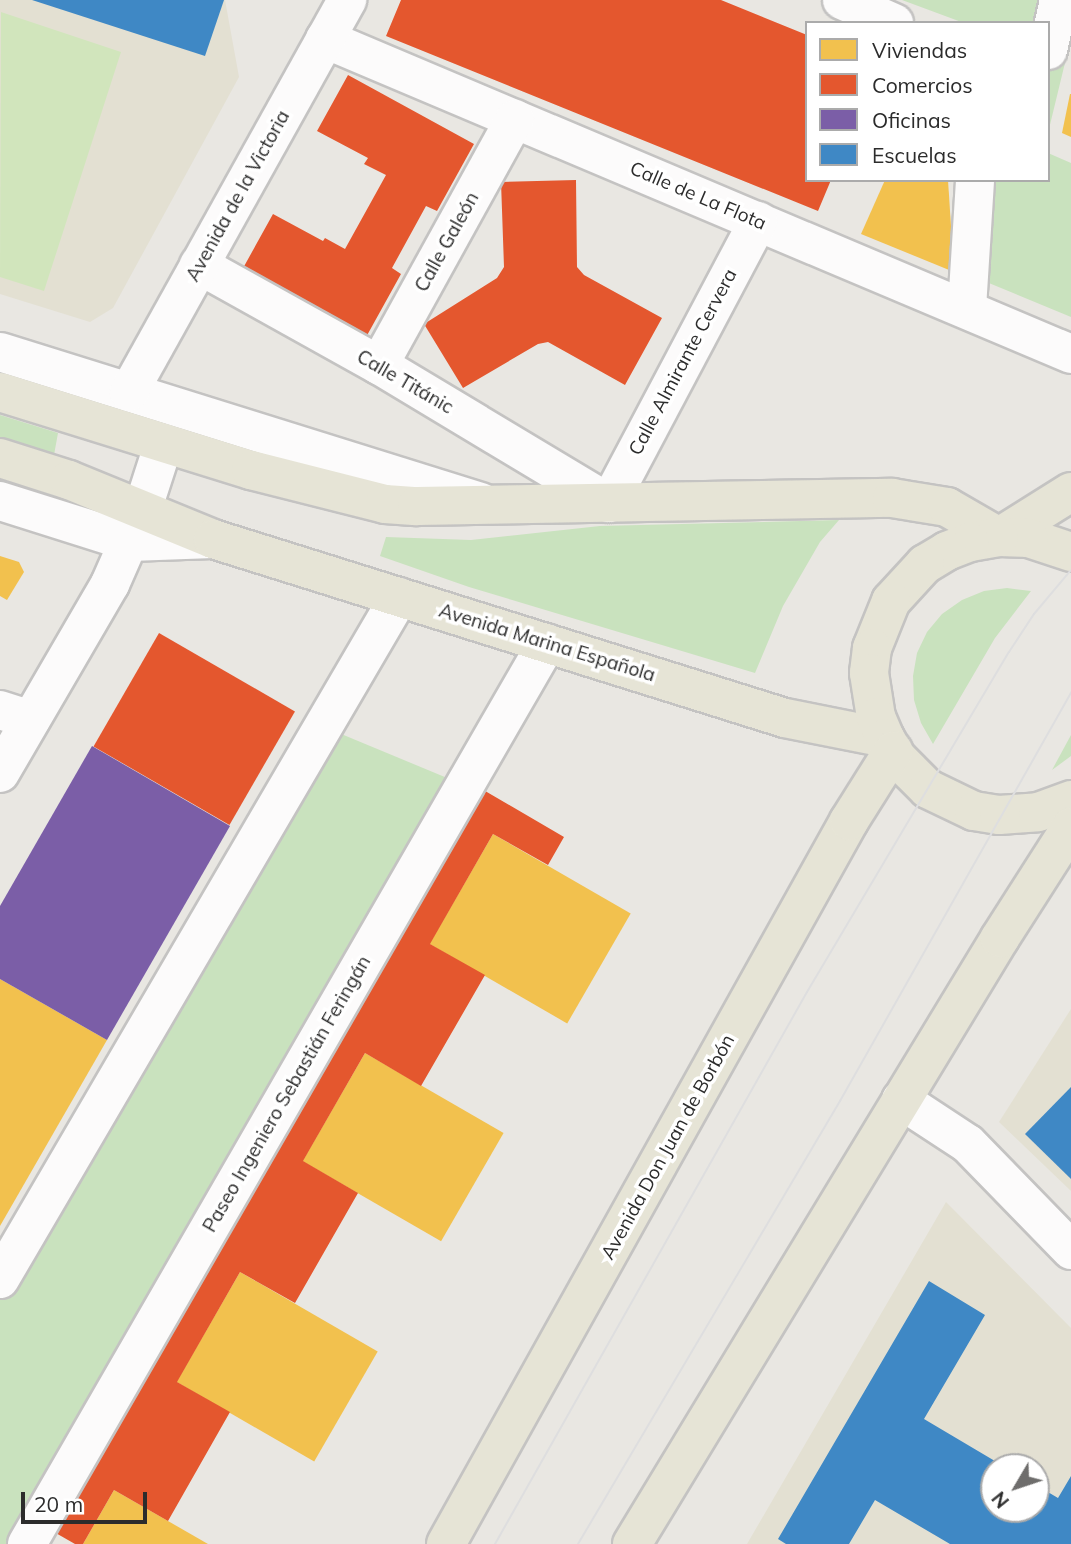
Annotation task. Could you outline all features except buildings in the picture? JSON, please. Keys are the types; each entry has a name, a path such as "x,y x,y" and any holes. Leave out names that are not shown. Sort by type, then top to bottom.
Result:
{"main road":[{"path":"0,392 359,500 417,506 892,498 947,507 999,537"},
{"name":"Avenida Marina Española","path":"0,458 69,480 136,526 213,539 785,718 889,744"},
{"path":"999,537 1071,492"},
{"path":"1071,552 1029,538 999,537 970,542 925,564 891,601 872,648 869,673 876,717 889,744 911,774 928,789 975,811 999,815 1038,812 1071,800"},
{"name":"Avenida Don Juan de Borbón","path":"446,1544 889,744"},
{"path":"638,1542 901,1100 1071,827"}],"street":[{"name":"Avenida de la Victoria","path":"129,392 347,0"},
{"path":"842,0 889,21"},
{"path":"1050,41 1059,0"},
{"name":"Calle de La Flota","path":"325,39 1071,354"},
{"name":"Calle Galeón","path":"379,365 515,119"},
{"path":"967,308 981,184"},
{"name":"Calle Almirante Cervera","path":"609,503 758,221"},
{"name":"Calle Titánic","path":"200,265 379,365 609,503"},
{"path":"0,352 490,505"},
{"path":"0,773 15,715 110,584 136,526 164,443"},
{"name":"Avenida Marina Española","path":"0,502 136,526"},
{"path":"0,1279 399,597"},
{"name":"Paseo Ingeniero Sebastián Feringán","path":"27,1544 547,643"},
{"path":"901,1100 968,1144 1071,1250"}],"shaded area":[{"path":"0,0 225,0 239,77 113,308 90,322 0,294"},
{"path":"1071,1009 1071,1191 999,1122"},
{"path":"946,1202 1071,1328 1071,1544 747,1544"}],"green space":[{"path":"902,0 1071,0 1071,38 1050,125 1050,21 959,21"},
{"path":"1,12 121,52 44,291 0,277"},
{"path":"1050,154 1071,163 1071,317 984,281 978,182 1050,182"},
{"path":"0,415 58,433 54,455 0,438"},
{"path":"839,520 820,542 783,606 755,673 469,587 380,556 386,537 471,540 600,526"},
{"path":"1007,588 1031,591 995,638 933,744 921,723 914,700 913,676 917,653 927,632 942,614 962,600 984,591"},
{"path":"334,731 452,780 11,1544 0,1544 0,1297"},
{"path":"1071,735 1071,756 1052,770"}],"tram line":[{"path":"495,1544 807,992 1009,652 1034,614 1071,570"},
{"path":"578,1544 840,1101 1071,692"}]}
